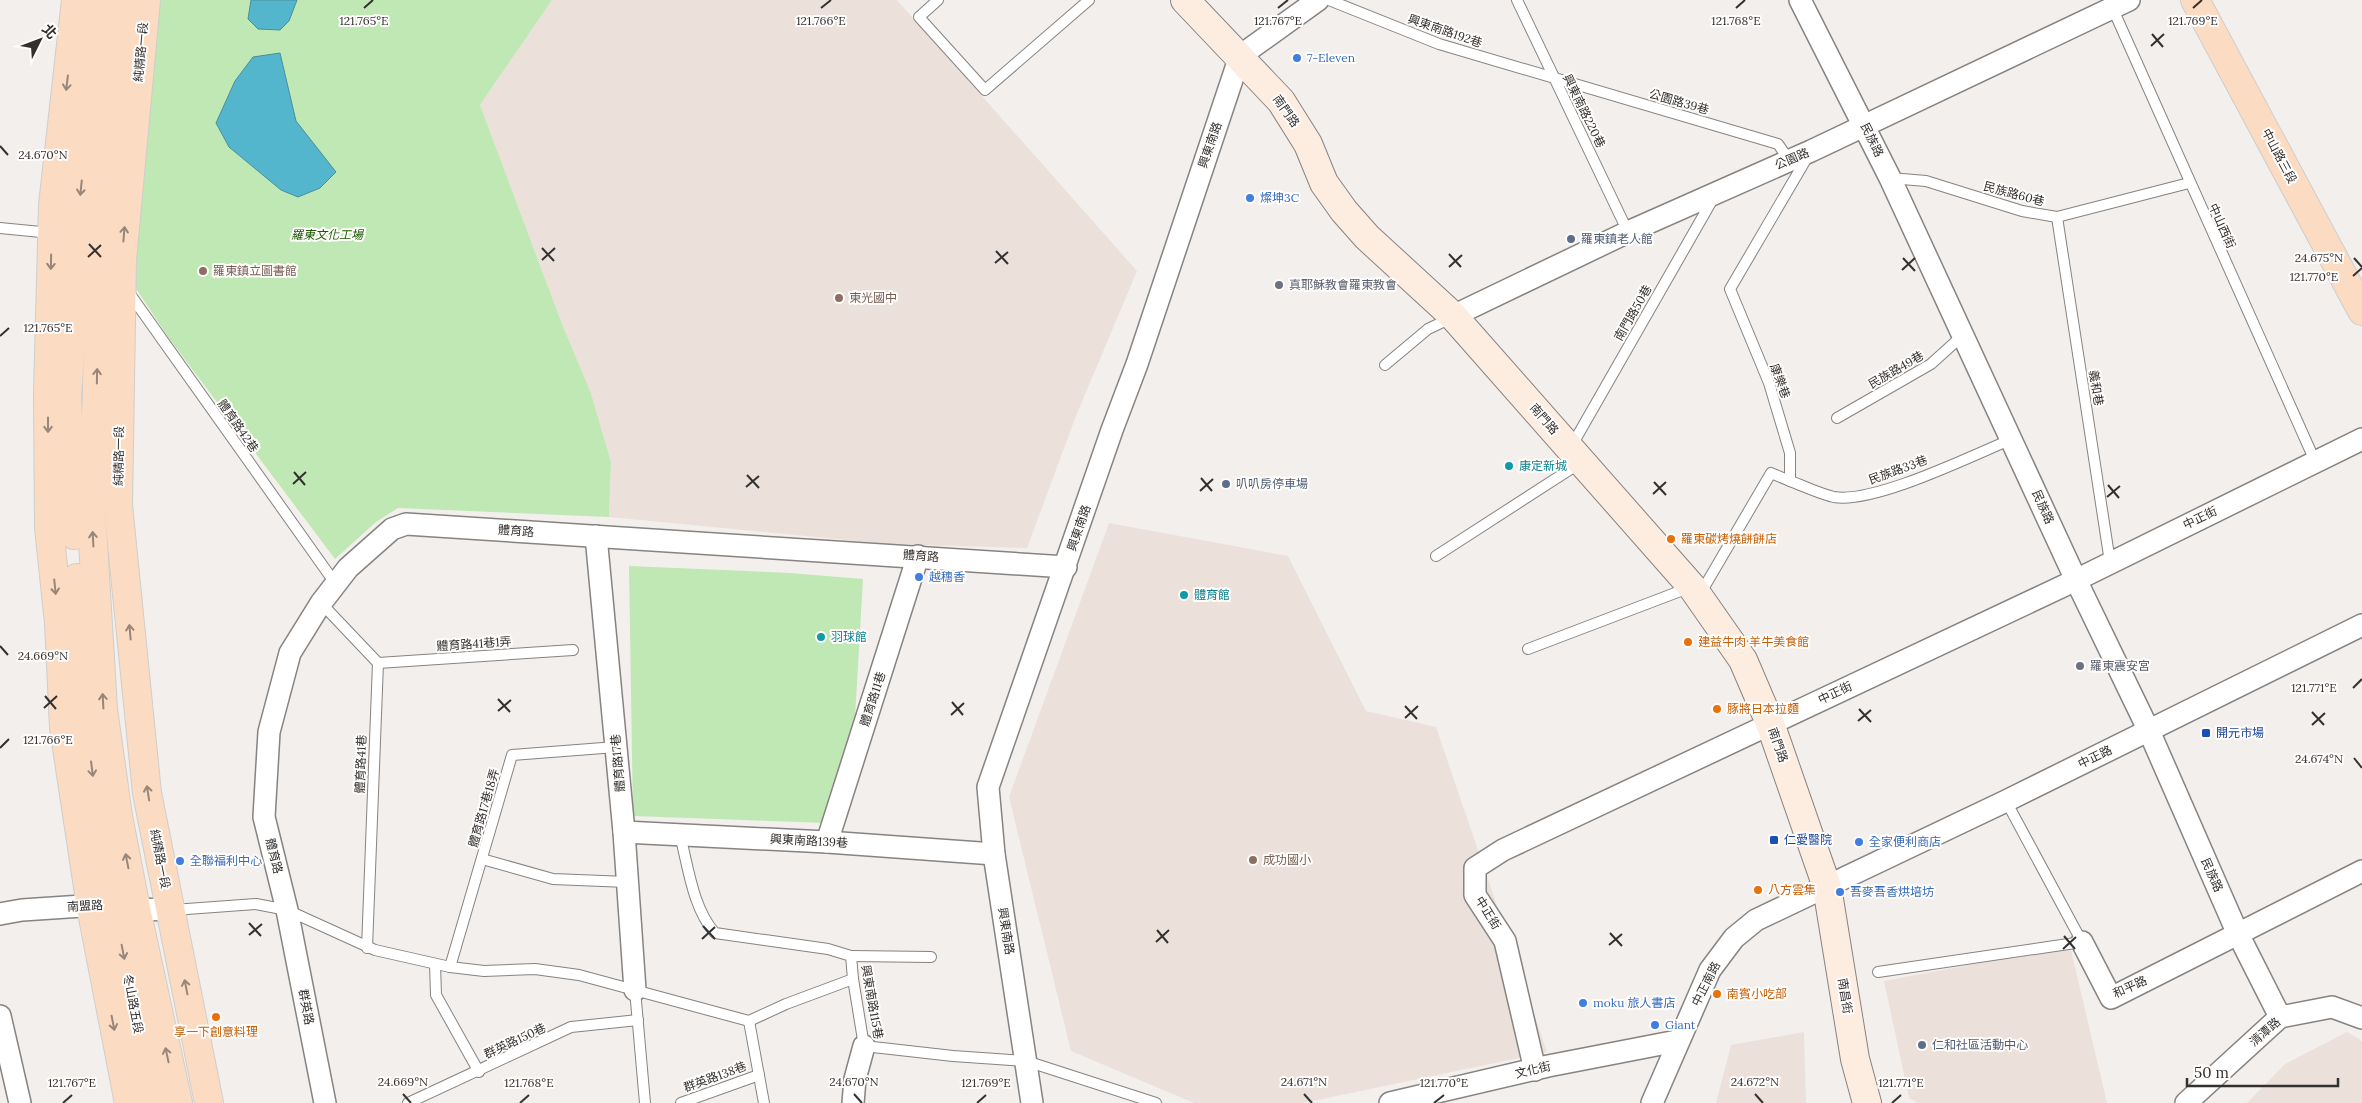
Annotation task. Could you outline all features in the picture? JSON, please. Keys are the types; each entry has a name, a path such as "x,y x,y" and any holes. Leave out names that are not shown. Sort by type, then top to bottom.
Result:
{"main road":[{"path":"76,0 53,205 48,393 49,528 59,623 64,728 113,907"},
{"path":"101,0 79,209 67,399 81,671 96,798 113,907"},
{"name":"純精路一段","path":"113,907 118,816 104,709 91,509 97,392 99,239 120,0"},
{"name":"純精路一段","path":"146,0 122,260 118,505 147,793 170,910"},
{"name":"中山路三段","path":"2195,0 2362,311"},
{"name":"冬山路五段","path":"113,907 129,1103"},
{"name":"冬山路五段","path":"113,907 153,1103"},
{"name":"冬山路五段","path":"113,907 178,1103"},
{"path":"170,910 209,1103"}],"street":[{"name":"南門路","path":"1185,0 1240,56 1281,102 1308,144 1324,183 1344,211 1367,237 1454,316 1695,592 1743,660 1770,723 1827,887"},
{"path":"1240,56 1318,0"},
{"name":"民族路","path":"1800,0 1865,125 2076,580 2149,731 2238,932 2280,1017"},
{"name":"公園路","path":"1454,316 1718,190 1865,125 2117,3"},
{"name":"興東南路","path":"1032,1103 994,854 988,787 1143,345 1240,56"},
{"name":"中正街","path":"1535,1070 1505,941 1475,894 1474,868 1503,850 2076,580 2362,439"},
{"name":"體育路","path":"287,910 264,817 269,732 290,652 334,583 392,529 406,524 1066,567"},
{"name":"體育路17巷","path":"596,536 624,832 635,990"},
{"name":"體育路11巷","path":"827,842 918,556"},
{"name":"中正路","path":"1827,887 2149,731 2362,625"},
{"name":"興東南路139巷","path":"624,832 827,842 994,854"},
{"name":"和平路","path":"2082,942 2110,998 2362,871"},
{"name":"中正南路","path":"1652,1103 1710,970 1734,938 1756,920 1827,887"},
{"name":"南昌街","path":"1827,887 1855,1060 1867,1103"},
{"name":"南盟路","path":"0,914 22,910 113,907 170,910"},
{"name":"群英路","path":"287,910 325,1103"},
{"name":"清潭路","path":"2186,1103 2280,1017 2332,1007 2362,1018"},
{"path":"0,1016 4,1056 20,1103"},
{"name":"文化街","path":"1390,1103 1535,1070 1677,1042"},
{"path":"853,1103 855,1079 864,1046"}],"lane":[{"path":"938,0 919,17 986,90 1089,0"},
{"name":"興東南路192巷","path":"1329,0 1439,44 1555,79"},
{"name":"興東南路220巷","path":"1517,0 1628,232"},
{"name":"中山西街","path":"2117,3 2190,183 2315,461"},
{"name":"公園路39巷","path":"1555,79 1778,144 1789,160"},
{"name":"康樂巷","path":"1790,482 1790,453 1769,383 1730,289 1811,150"},
{"name":"民族路60巷","path":"1890,178 1926,181 2022,211 2057,217 2190,183"},
{"name":"南門路50巷","path":"1576,456 1718,190"},
{"name":"義和巷","path":"2057,217 2110,562"},
{"path":"0,228 52,233"},
{"name":"體育路42巷","path":"122,283 334,583"},
{"path":"1385,365 1428,329 1454,316"},
{"name":"民族路49巷","path":"1837,418 1932,364 1963,335"},
{"name":"民族路33巷","path":"1790,482 1834,497 1856,497 1884,491 2012,439"},
{"path":"1436,556 1576,456"},
{"path":"1528,649 1695,592 1771,473 1790,482"},
{"path":"321,604 378,663"},
{"name":"體育路41巷1弄","path":"378,663 573,650"},
{"name":"體育路41巷","path":"367,948 378,663"},
{"name":"體育路17巷18弄","path":"450,967 512,755 616,747"},
{"path":"1878,972 2082,942 2006,801"},
{"name":"興東南路115巷","path":"680,835 692,882 706,922 715,933 828,949 851,956 864,1046 952,1056 1026,1061 1156,1103"},
{"path":"482,859 553,879 627,882"},
{"path":"170,910 256,904 287,910 367,948 450,967 484,971 535,969 579,975 748,1021 786,1004 853,979"},
{"path":"851,956 931,957"},
{"path":"435,964 436,995 479,1072"},
{"path":"635,990 645,1103"},
{"name":"群英路150巷","path":"408,1103 479,1072 571,1028 638,1020"},
{"path":"748,1021 764,1103"},
{"name":"群英路138巷","path":"681,1103 759,1075"}],"shaded area":[{"name":"東光國中","path":"552,0 897,0 1137,271 1076,416 1027,548 888,544 609,517 611,462 591,393 562,324 480,105"},
{"name":"成功國小","path":"1109,523 1288,556 1366,711 1436,727 1547,1052 1303,1103 1194,1103 1071,1051 1009,797"},
{"path":"2070,946 2107,1103 1918,1103 1909,1098 1884,981"},
{"path":"1804,1032 1806,1103 1716,1103 1731,1045"},
{"path":"2347,1032 2362,1041 2362,1103 2247,1103 2285,1064"}],"green space":[{"name":"羅東文化工場","path":"153,0 552,0 480,105 562,324 591,393 611,462 609,517 398,508 376,522 335,559 168,337 133,284"},
{"path":"629,566 790,573 863,579 855,717 826,823 633,816"}],"water":[{"path":"251,0 297,0 289,21 280,30 258,29 248,19"},
{"path":"280,53 296,121 336,172 320,188 298,197 281,190 229,147 216,123 235,81 253,57"}],"place":[{"name":"7-Eleven","path":"1297,58"},
{"name":"燦坤3C","path":"1250,198"},
{"name":"羅東鎮老人館","path":"1571,239"},
{"name":"羅東鎮立圖書館","path":"203,271"},
{"name":"真耶穌教會羅東教會","path":"1279,285"},
{"name":"東光國中","path":"839,298"},
{"name":"康定新城","path":"1509,466"},
{"name":"叭叭房停車場","path":"1226,484"},
{"name":"羅東碳烤燒餅餅店","path":"1671,539"},
{"name":"越穗香","path":"919,577"},
{"name":"體育館","path":"1184,595"},
{"name":"羽球館","path":"821,637"},
{"name":"建益牛肉 羊牛美食館","path":"1688,642"},
{"name":"羅東震安宮","path":"2080,666"},
{"name":"豚將日本拉麵","path":"1717,709"},
{"name":"開元市場","path":"2206,733"},
{"name":"仁愛醫院","path":"1774,840"},
{"name":"全家便利商店","path":"1859,842"},
{"name":"成功國小","path":"1253,860"},
{"name":"全聯福利中心","path":"180,861"},
{"name":"八方雲集","path":"1758,890"},
{"name":"吾麥吾香烘培坊","path":"1840,892"},
{"name":"南賓小吃部","path":"1717,994"},
{"name":"moku 旅人書店","path":"1583,1003"},
{"name":"享一下創意料理","path":"216,1017"},
{"name":"Giant","path":"1655,1025"},
{"name":"仁和社區活動中心","path":"1922,1045"}]}
